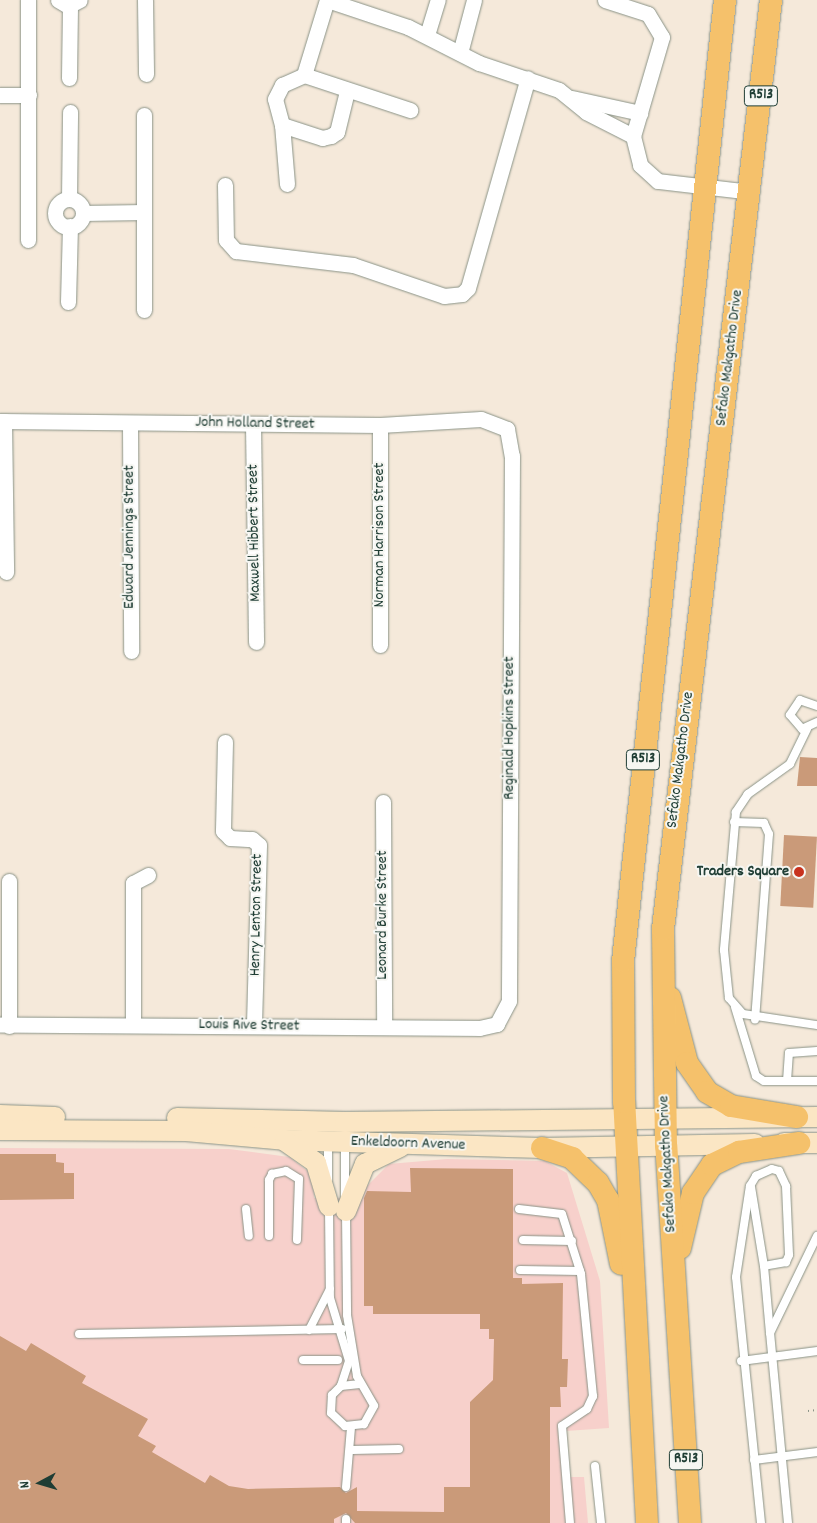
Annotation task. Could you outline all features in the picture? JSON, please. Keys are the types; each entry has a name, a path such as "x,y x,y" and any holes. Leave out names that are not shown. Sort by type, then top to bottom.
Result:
{"main road":[{"name":"R513","path":"647,1523 633,1301 625,1120 623,961 725,0"},
{"name":"Sefako Makgatho Drive","path":"690,1523 666,1146 662,971 672,838 750,192 771,0"},
{"path":"662,971 687,1063 703,1089 731,1106 807,1117"},
{"path":"674,1279 691,1199 707,1169 739,1152 808,1143"},
{"path":"542,1148 579,1163 606,1195 633,1301"}],"street":[{"path":"28,0 28,240"},
{"path":"145,0 146,74"},
{"path":"287,184 282,125 276,111 277,91 304,75 327,0 427,35 460,53 528,78 572,98 640,113"},
{"path":"427,35 438,0"},
{"path":"460,53 474,0"},
{"path":"605,0 648,14 659,27 662,44 633,136 634,155 651,177 705,190 750,192"},
{"path":"69,78 70,2"},
{"path":"304,75 347,91 410,110"},
{"path":"225,185 226,240 236,251 353,265 444,296 462,294 468,288 528,78"},
{"path":"282,125 322,138 332,136 337,132 347,91"},
{"path":"0,95 28,95"},
{"path":"572,98 586,112 633,136"},
{"path":"68,199 70,112"},
{"path":"144,115 144,310"},
{"path":"68,199 77,201 83,213 80,221 70,226 60,222 56,212 60,202 68,199"},
{"path":"28,214 56,212"},
{"path":"83,213 144,212"},
{"path":"68,302 70,226"},
{"name":"John Holland Street","path":"2,421 380,425 481,419 507,429"},
{"path":"2,421 6,572"},
{"name":"Edward Jennings Street","path":"130,422 131,651"},
{"name":"Maxwell Hibbert Street","path":"253,424 256,642"},
{"name":"Norman Harrison Street","path":"380,425 380,644"},
{"name":"Reginald Hopkins Street","path":"497,1024 509,1001 512,456 507,429"},
{"name":"Henry Lenton Street","path":"225,742 223,831 230,838 252,839 259,845 254,1026"},
{"name":"Leonard Burke Street","path":"383,802 384,1027"},
{"path":"133,1024 133,884 148,875"},
{"path":"4,1026 9,881"},
{"name":"Louis Rive Street","path":"4,1026 133,1024 384,1027 497,1024"},
{"name":"Enkeldoorn Avenue","path":"0,1115 336,1132 625,1120 807,1117"},
{"name":"Enkeldoorn Avenue","path":"0,1130 186,1131 284,1140 336,1132 414,1144 542,1148 808,1143"},
{"path":"284,1140 316,1163 337,1208"},
{"path":"337,1208 365,1164 382,1152 414,1144"}],"lane":[{"path":"807,729 793,724 790,710 804,699 817,706"},
{"path":"817,722 807,729 790,764 748,794 734,822 724,950 726,987 735,1007 756,1076 787,1081 817,1081"},
{"path":"734,822 764,823 769,834 755,1019"},
{"path":"735,1007 755,1019 817,1025"},
{"path":"787,1081 789,1053 817,1051"},
{"path":"336,1132 337,1208 330,1289 349,1361 341,1386 330,1407 339,1423 351,1427 369,1419 374,1406 370,1393 360,1384 347,1314 337,1208 336,1132"},
{"path":"760,1523 741,1361 736,1277 750,1186 762,1171 772,1170 783,1176 788,1259"},
{"path":"269,1236 269,1180 272,1174 286,1171 299,1179 298,1240"},
{"path":"750,1186 764,1266 788,1523"},
{"path":"519,1209 557,1210 572,1241 580,1271 593,1396 587,1409 562,1426 570,1523"},
{"path":"246,1210 249,1236"},
{"path":"770,1333 800,1266 817,1236"},
{"path":"523,1240 572,1241"},
{"path":"764,1266 788,1259 800,1266"},
{"path":"520,1270 580,1271"},
{"path":"309,1330 330,1289"},
{"path":"78,1334 342,1329"},
{"path":"741,1361 817,1351"},
{"path":"303,1360 338,1360"},
{"path":"341,1386 360,1384"},
{"path":"346,1487 352,1450 351,1427"},
{"path":"352,1450 399,1449"},
{"path":"754,1460 817,1452"},
{"path":"595,1466 601,1523"}],"path":[{"path":"808,1411 817,1410"}],"shaded area":[{"path":"0,1148 229,1149 289,1157 313,1175 314,1198 363,1198 364,1189 389,1164 447,1159 545,1161 567,1173 600,1281 609,1428 566,1431 569,1477 584,1477 588,1523 0,1523"}],"building":[{"path":"800,757 817,758 817,786 797,786"},
{"name":"Traders Square","path":"784,835 817,837 813,908 780,906"},
{"path":"0,1154 56,1154 56,1162 64,1163 64,1173 74,1173 74,1199 0,1200"},
{"path":"410,1168 513,1169 513,1278 522,1278 522,1284 563,1283 562,1359 568,1359 567,1387 560,1387 561,1407 550,1407 550,1523 355,1523 346,1513 334,1519 334,1523 0,1523 0,1336 26,1351 31,1343 86,1376 82,1383 148,1419 138,1436 156,1446 152,1452 205,1483 210,1475 229,1486 248,1489 340,1487 346,1493 357,1487 357,1511 444,1512 444,1487 470,1487 470,1402 493,1380 494,1339 489,1339 489,1329 480,1329 480,1314 373,1314 373,1306 364,1306 364,1198 367,1191 411,1192"}],"place":[{"name":"Traders Square","path":"799,872"}]}
